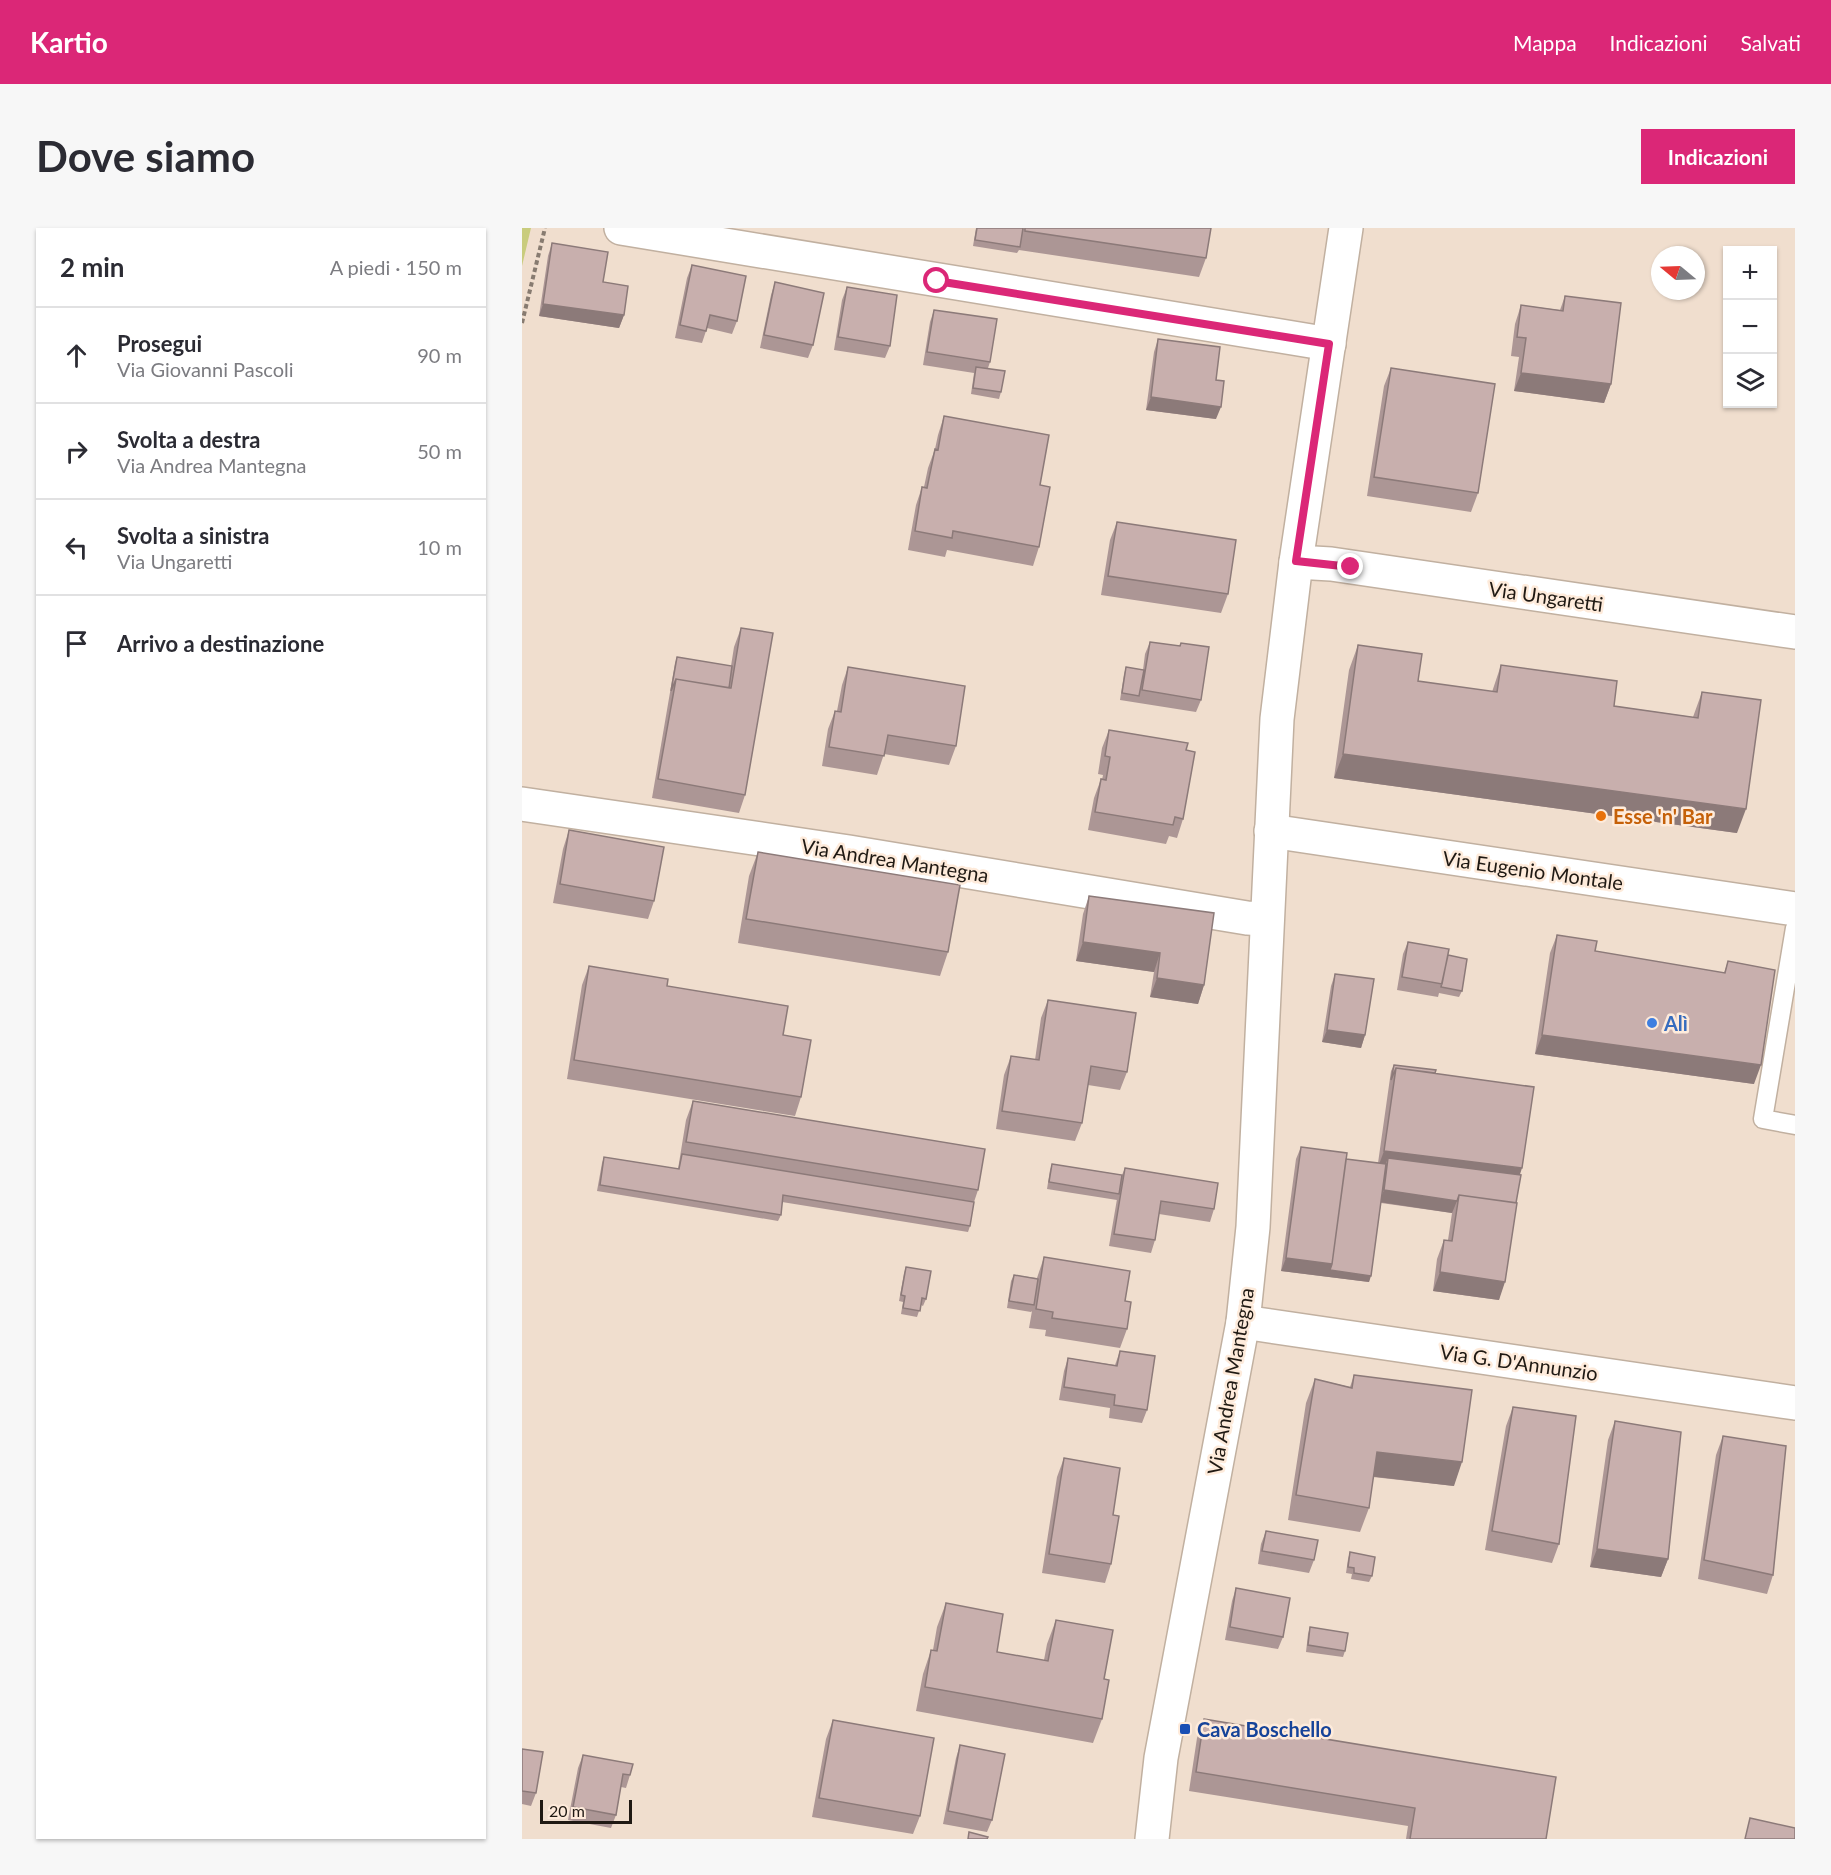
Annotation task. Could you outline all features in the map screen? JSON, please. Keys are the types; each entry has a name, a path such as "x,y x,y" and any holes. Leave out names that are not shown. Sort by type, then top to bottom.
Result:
{"street":[{"path":"621,228 1329,344"},
{"name":"Via Andrea Mantegna","path":"1152,1839 1161,1758 1243,1322 1253,1227 1277,719 1296,561 1346,228"},
{"name":"Via Ungaretti","path":"1296,561 1331,564 1795,632"},
{"name":"Via Andrea Mantegna","path":"522,804 849,852 1247,918 1267,919"},
{"name":"Via Eugenio Montale","path":"1271,831 1795,909"},
{"name":"Via G. D'Annunzio","path":"1243,1322 1795,1403"}],"lane":[{"path":"1795,928 1793,951 1763,1119 1795,1125"}],"path":[{"path":"522,323 545,228"}],"green space":[{"path":"522,228 531,228 522,266"}],"building":[{"path":"977,228 1023,228 1020,247 975,240"},
{"path":"1025,228 1211,228 1206,258 1025,231"},
{"path":"552,243 608,252 603,282 628,286 624,315 543,304"},
{"path":"692,265 746,276 737,321 710,315 706,331 680,325"},
{"path":"775,282 824,293 813,345 764,335"},
{"path":"847,287 897,295 890,346 838,337"},
{"path":"1565,296 1621,303 1611,384 1521,373 1526,338 1517,337 1521,305 1563,311"},
{"path":"934,310 997,319 990,362 927,352"},
{"path":"1158,339 1220,347 1216,380 1224,381 1221,407 1151,397"},
{"path":"976,367 1005,371 1001,392 973,388"},
{"path":"1391,368 1495,384 1478,493 1374,477"},
{"path":"944,416 1049,435 1040,485 1050,487 1039,547 953,531 952,538 915,531 922,487 927,488 935,449 938,450"},
{"path":"1117,522 1236,540 1228,594 1108,576"},
{"path":"741,628 773,633 745,795 658,779 676,679 731,688"},
{"path":"1150,642 1209,647 1201,700 1142,690"},
{"path":"1358,645 1422,654 1418,681 1497,692 1501,665 1617,681 1614,706 1698,718 1702,692 1761,700 1746,809 1343,754"},
{"path":"677,657 732,666 729,688 676,679 671,691"},
{"path":"848,667 965,686 956,746 888,735 884,756 829,747 835,711 841,712"},
{"path":"1126,667 1144,670 1139,696 1122,693"},
{"path":"1109,730 1188,743 1186,750 1195,752 1183,819 1175,817 1173,825 1095,812 1101,779 1106,780 1110,757 1105,756"},
{"path":"569,830 664,847 654,901 560,884"},
{"path":"758,852 960,885 948,952 746,919"},
{"path":"1089,896 1214,913 1204,985 1157,978 1160,953 1083,942"},
{"name":"Alì","path":"1557,935 1597,941 1595,951 1725,973 1728,961 1775,970 1761,1065 1542,1035"},
{"path":"1408,942 1449,949 1442,984 1402,977"},
{"path":"1448,955 1467,959 1462,991 1441,987"},
{"path":"589,966 668,979 667,986 788,1006 783,1035 811,1040 801,1097 574,1060"},
{"path":"1335,974 1374,979 1365,1035 1327,1030"},
{"path":"1048,1000 1136,1013 1127,1072 1091,1066 1082,1123 1002,1111 1011,1056 1039,1060"},
{"path":"1394,1065 1436,1070 1435,1073 1396,1068 1391,1080"},
{"path":"1396,1068 1534,1087 1522,1168 1384,1151"},
{"path":"693,1101 985,1149 978,1190 686,1142"},
{"path":"1301,1147 1347,1153 1332,1264 1286,1258"},
{"path":"682,1154 974,1202 970,1226 783,1195 781,1215 600,1185 604,1157 679,1169"},
{"path":"1388,1158 1521,1175 1516,1203 1459,1195 1457,1201 1384,1190"},
{"path":"1346,1159 1386,1164 1371,1276 1330,1270"},
{"path":"1052,1164 1122,1175 1119,1194 1049,1182"},
{"path":"1125,1168 1218,1183 1214,1209 1161,1201 1155,1240 1114,1234"},
{"path":"1459,1195 1517,1203 1505,1282 1440,1272 1444,1240 1452,1241"},
{"path":"1044,1257 1130,1271 1125,1301 1131,1302 1127,1329 1052,1318 1053,1312 1036,1309"},
{"path":"906,1267 931,1271 926,1299 922,1298 920,1311 903,1308 905,1296 901,1295"},
{"path":"1014,1275 1038,1279 1034,1305 1009,1301"},
{"path":"1120,1351 1155,1356 1147,1410 1114,1405 1115,1395 1064,1387 1068,1358 1117,1366"},
{"path":"1354,1375 1472,1390 1462,1462 1377,1452 1369,1508 1296,1495 1315,1379 1352,1388"},
{"path":"1513,1407 1576,1416 1559,1544 1492,1531"},
{"path":"1615,1421 1681,1432 1668,1559 1597,1549"},
{"path":"1723,1436 1786,1446 1773,1575 1704,1560"},
{"path":"1064,1458 1120,1468 1113,1515 1119,1516 1111,1564 1049,1554"},
{"path":"1266,1531 1318,1540 1314,1560 1262,1551"},
{"path":"1350,1552 1375,1557 1372,1576 1354,1573 1354,1568 1348,1567"},
{"path":"1236,1588 1290,1598 1283,1637 1230,1627"},
{"path":"946,1603 1003,1614 997,1652 1048,1661 1056,1620 1113,1630 1104,1679 1109,1680 1102,1719 925,1687 931,1650 937,1651"},
{"path":"1310,1627 1348,1633 1345,1651 1308,1645"},
{"path":"1204,1719 1556,1777 1546,1839 1410,1839 1415,1808 1196,1772"},
{"path":"833,1720 934,1738 920,1816 819,1798"},
{"path":"960,1745 1005,1754 992,1820 948,1811"},
{"path":"522,1749 543,1752 536,1793 522,1791"},
{"path":"583,1755 633,1764 630,1775 623,1774 616,1815 573,1807"},
{"path":"1750,1818 1795,1828 1795,1839 1745,1839"},
{"path":"969,1832 988,1837 987,1839 968,1839"}],"place":[{"name":"Esse 'n' Bar","path":"1601,816"},
{"name":"Alì","path":"1652,1023"},
{"name":"Cava Boschello","path":"1185,1729"}],"route":[{"path":"937,281 1329,344 1296,561 1351,567"}]}
